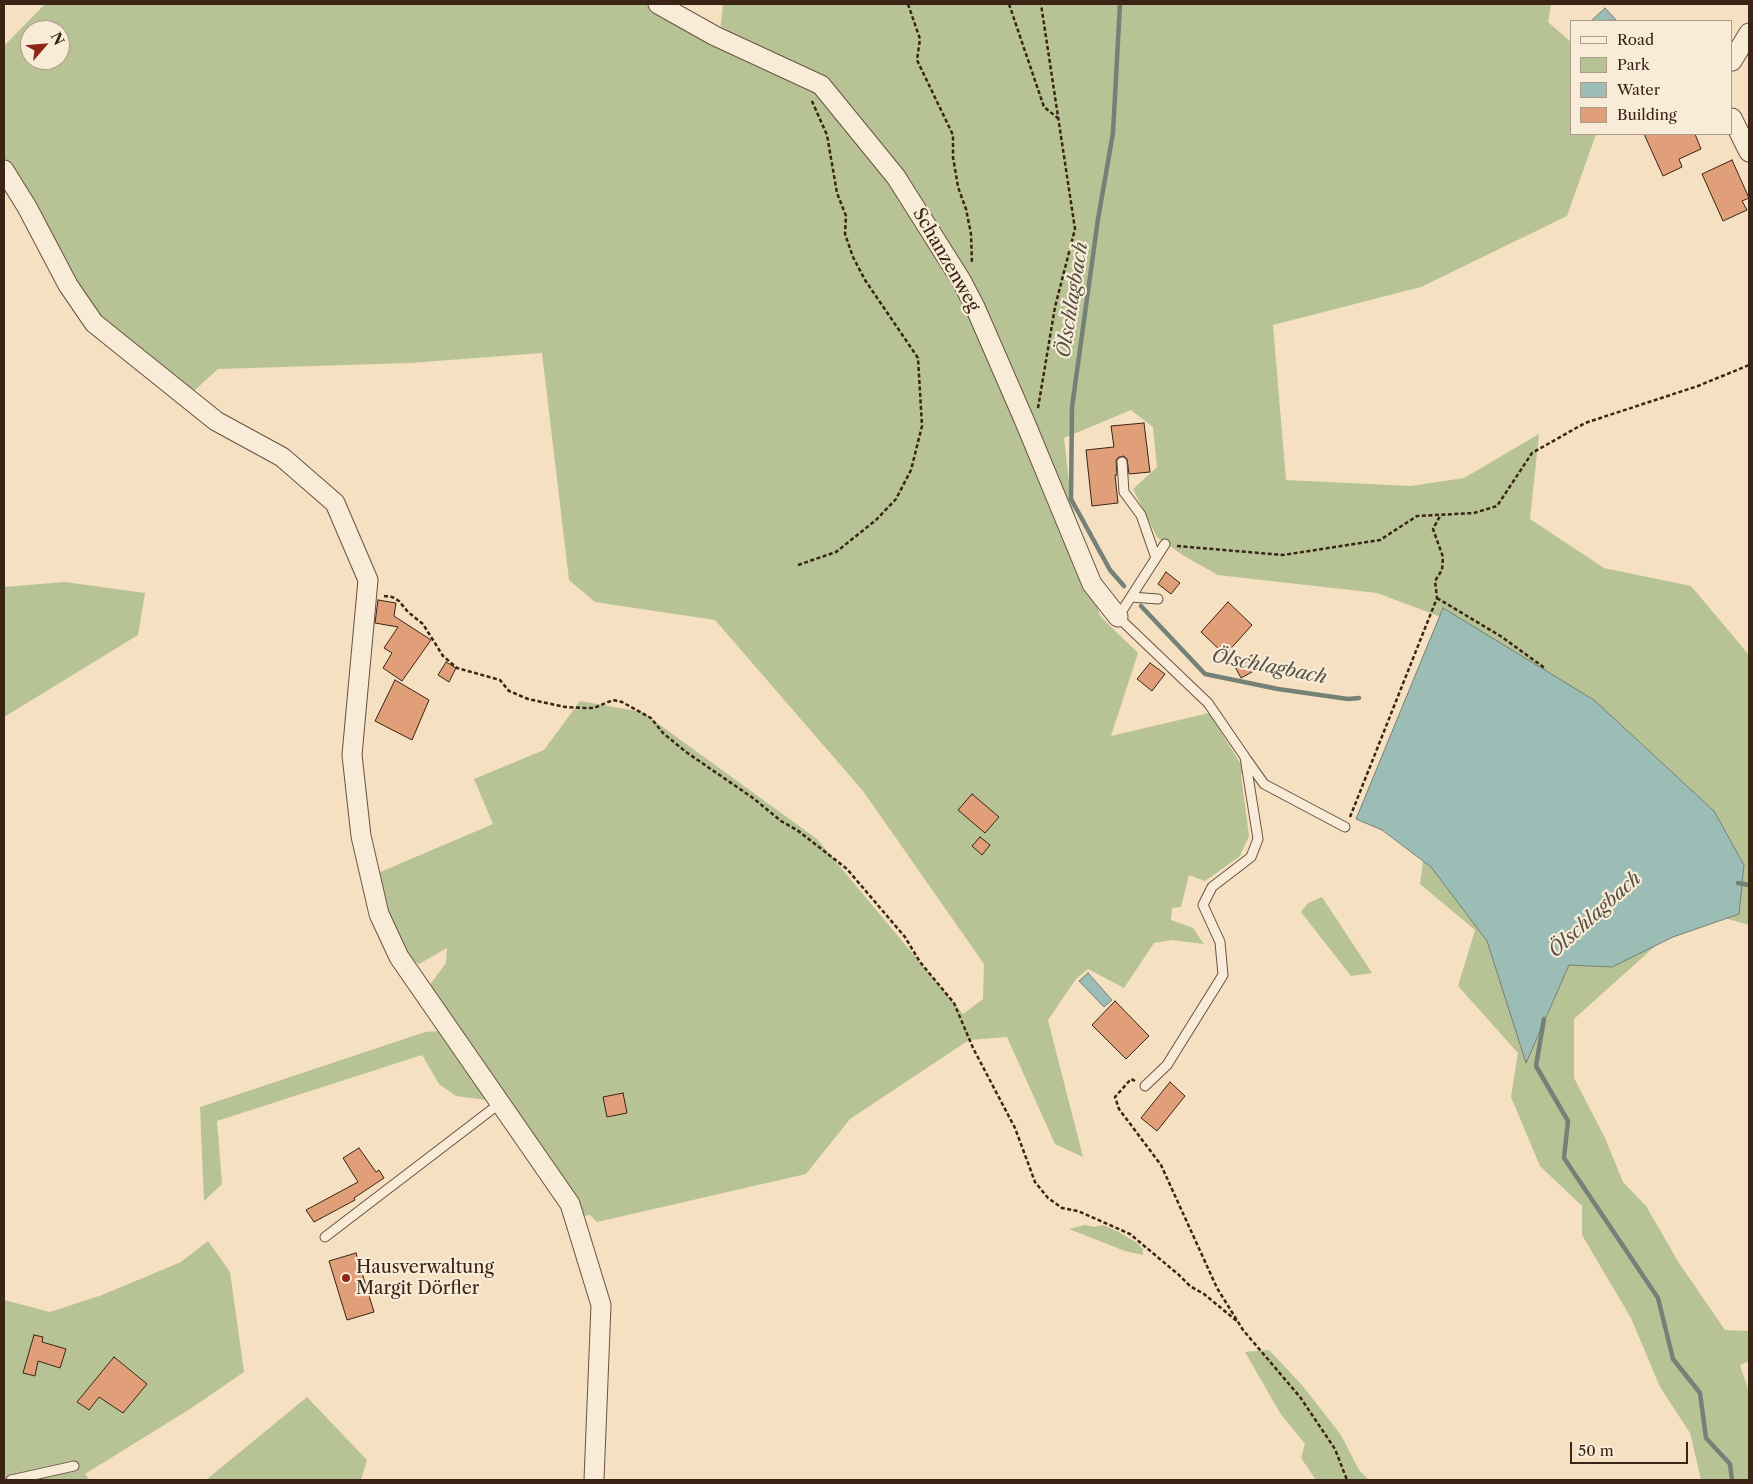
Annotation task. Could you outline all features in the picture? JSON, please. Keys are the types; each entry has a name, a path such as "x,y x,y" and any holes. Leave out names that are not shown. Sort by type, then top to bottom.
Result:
{"street":[{"name":"Schanzenweg","path":"658,4 715,36 821,85 896,177 961,280 1026,422 1092,584 1118,617"},
{"path":"1733,59 1749,34"},
{"path":"1733,120 1749,152"},
{"path":"4,170 27,207 68,284 94,323 216,421 282,457 334,503 368,580 352,755 361,836 379,914 399,958 570,1204 601,1305 594,1480"}],"lane":[{"path":"1122,462 1124,492 1141,515 1156,558"},
{"path":"1165,544 1118,617 1208,703 1264,784 1345,828"},
{"path":"1131,597 1158,599"},
{"path":"1145,1086 1167,1065 1223,975 1220,942 1203,905 1212,887 1251,857 1258,839 1245,757"},
{"path":"325,1237 499,1104"},
{"path":"11,1480 74,1466"}],"path":[{"path":"908,4 920,39 917,60 953,135 953,157 958,187 972,234 973,271 961,280"},
{"path":"1009,4 1044,107 1060,119"},
{"path":"1038,411 1055,307 1075,229 1060,119 1041,4"},
{"path":"798,565 836,552 876,520 896,499 912,470 922,426 918,358 865,280 850,249 845,234 846,216 837,193 827,135 810,102 811,80"},
{"path":"1165,544 1282,555 1380,540 1417,516 1474,513 1497,506 1532,453 1585,423 1698,386 1749,365"},
{"path":"1345,828 1437,598 1435,581 1442,570 1443,557 1433,529 1440,516"},
{"path":"366,594 392,597 399,601 408,612 423,624 443,656 452,664 469,672 500,680 509,691 528,699 565,707 594,708 613,700 622,702 651,718 663,733 686,752 754,798 780,821 797,830 847,869 899,930 920,962 954,1003 973,1048 1016,1128 1035,1182 1048,1198 1062,1208 1078,1211 1130,1234 1179,1274 1190,1286 1204,1294 1238,1322"},
{"path":"1437,598 1502,637 1546,669"},
{"path":"1145,1086 1131,1079 1115,1097 1119,1109 1161,1165 1217,1288 1238,1322 1300,1397 1335,1449 1347,1480"}],"green space":[{"path":"45,4 652,4 720,34 723,4 1551,4 1548,22 1570,41 1570,135 1596,135 1567,216 1421,287 1273,325 1286,480 1411,486 1464,478 1539,434 1530,519 1604,568 1691,586 1749,655 1749,925 1721,917 1672,931 1574,1019 1574,1078 1605,1138 1623,1182 1646,1206 1679,1263 1725,1330 1749,1331 1749,1361 1740,1365 1749,1392 1749,1480 1701,1480 1690,1433 1660,1387 1631,1318 1582,1235 1582,1206 1540,1166 1511,1097 1518,1053 1458,986 1475,930 1420,884 1424,854 1622,726 1473,629 1377,593 1218,575 1184,556 1157,537 1133,489 1157,467 1153,427 1131,410 1064,438 1071,499 1100,616 1138,653 1111,736 1209,713 1244,769 1241,775 1249,836 1240,856 1205,881 1189,875 1181,907 1172,908 1171,920 1193,928 1204,944 1172,940 1154,943 1124,988 1088,969 1076,979 1048,1020 1083,1157 1055,1144 1007,1037 969,1040 850,1119 806,1174 597,1222 590,1215 583,1216 508,1097 500,1094 429,986 446,963 447,948 419,964 406,957 387,913 378,873 493,824 474,779 544,750 580,701 642,712 817,839 963,1014 983,999 984,964 863,791 715,620 595,602 569,580 542,353 410,363 218,369 185,399 94,323 4,169 4,46 20,30 20,70 70,70 70,20 29,20"},
{"path":"65,582 145,593 138,635 4,717 4,587"},
{"path":"1322,897 1372,973 1351,976 1301,912 1308,903"},
{"path":"440,1031 487,1100 456,1096 439,1084 422,1055 217,1121 222,1184 204,1201 200,1107 425,1032"},
{"path":"1085,1225 1094,1227 1103,1225 1117,1231 1137,1243 1143,1249 1143,1255 1125,1251 1069,1229"},
{"path":"208,1241 230,1272 244,1372 190,1409 85,1474 90,1480 4,1480 4,1300 50,1312 102,1295 181,1262"},
{"path":"1269,1350 1302,1385 1341,1435 1359,1470 1369,1480 1316,1480 1301,1458 1305,1444 1280,1413 1245,1352"},
{"path":"307,1397 367,1460 361,1480 206,1480"}],"water":[{"path":"1605,8 1616,20 1592,20"},
{"path":"1443,608 1594,700 1714,811 1744,865 1739,914 1673,937 1612,967 1569,965 1526,1063 1487,941 1431,867 1382,830 1356,819"},
{"path":"1088,973 1112,1000 1104,1007 1079,981"}],"building":[{"path":"1644,135 1695,135 1701,149 1679,159 1682,167 1663,176"},
{"path":"1732,160 1749,198 1742,201 1747,210 1723,221 1702,174"},
{"path":"1144,423 1150,472 1129,474 1127,459 1124,456 1119,457 1116,460 1117,475 1115,475 1118,503 1092,506 1086,450 1114,447 1111,426"},
{"path":"1166,572 1180,583 1171,594 1158,584"},
{"path":"378,600 396,603 394,616 431,640 402,681 383,668 392,653 384,648 398,627 375,623"},
{"path":"1228,602 1252,625 1225,655 1201,632"},
{"path":"1254,654 1261,667 1241,678 1234,665"},
{"path":"446,662 456,668 449,682 438,675"},
{"path":"1150,663 1165,674 1152,691 1137,679"},
{"path":"395,680 429,700 412,740 375,721"},
{"path":"972,794 999,817 985,833 958,810"},
{"path":"980,837 990,845 982,855 972,846"},
{"path":"1115,1001 1149,1036 1126,1059 1092,1025"},
{"path":"1170,1082 1185,1096 1157,1131 1141,1118"},
{"path":"623,1093 627,1113 607,1117 603,1097"},
{"path":"359,1148 376,1172 379,1170 384,1178 354,1198 355,1200 314,1222 306,1210 358,1182 343,1158"},
{"path":"356,1253 374,1312 347,1320 329,1261"},
{"path":"34,1335 43,1337 42,1342 66,1349 60,1368 38,1361 35,1376 23,1373"},
{"path":"114,1357 147,1384 123,1413 99,1397 89,1410 77,1402"}],"waterway":[{"name":"Ölschlagbach","path":"1120,4 1113,133 1098,219 1072,407 1071,499 1110,570 1124,586"},
{"name":"Ölschlagbach","path":"1141,606 1205,674 1278,689 1348,699 1359,698"},
{"path":"1738,883 1749,885"},
{"name":"Ölschlagbach","path":"1544,1019 1536,1066 1568,1121 1564,1158 1658,1298 1673,1359 1700,1393 1706,1438 1730,1464 1732,1480"}],"place":[{"name":"Hausverwaltung Margit Dörfler","path":"346,1278"}]}
